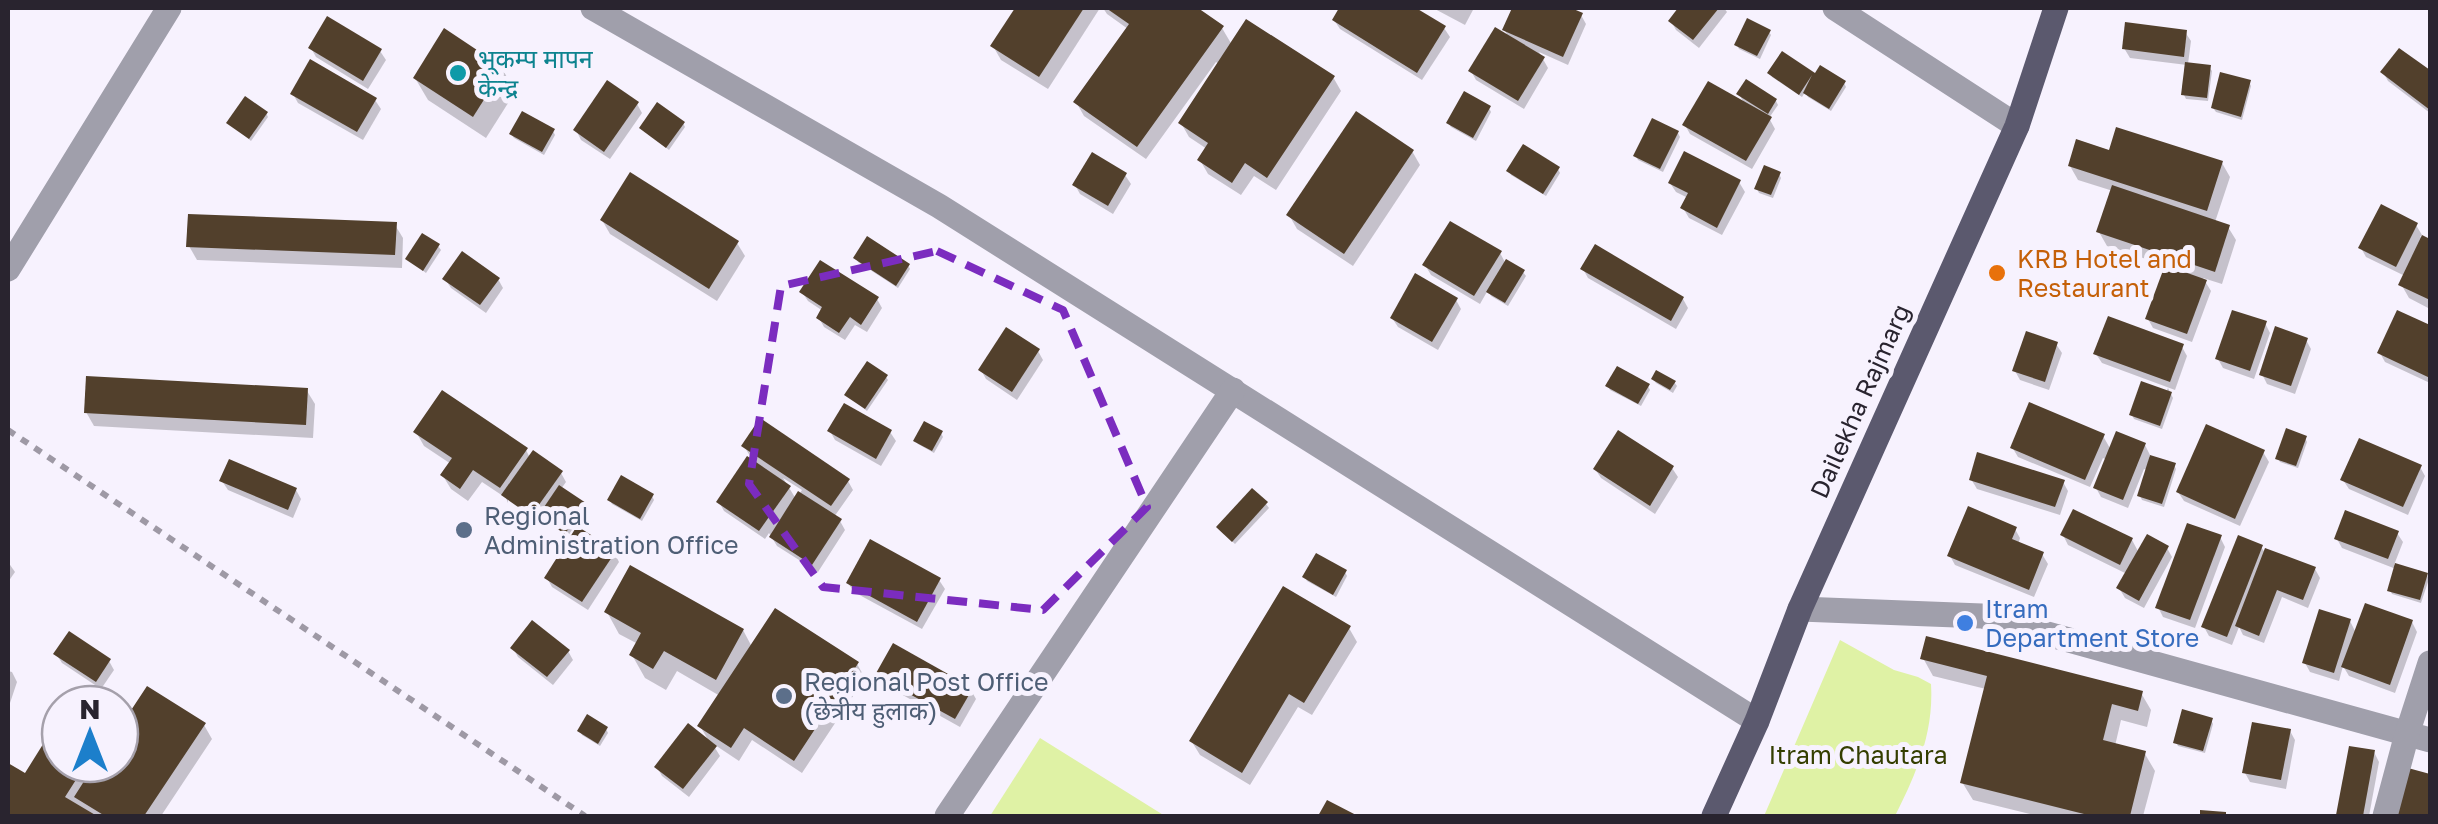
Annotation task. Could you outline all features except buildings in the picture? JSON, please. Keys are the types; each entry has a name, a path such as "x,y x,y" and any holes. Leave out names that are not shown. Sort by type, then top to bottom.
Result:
{"main road":[{"name":"Dailekha Rajmarg","path":"1714,816 1800,609 2017,126 2056,8"}],"street":[{"path":"8,269 169,8"},
{"path":"1834,8 2017,126"},
{"path":"608,11 938,206 1757,720"},
{"path":"947,816 1234,390"},
{"path":"1800,609 1982,616 2419,737"},
{"path":"2385,816 2419,737 2430,663"}],"path":[{"path":"8,430 585,816"}],"highlighted area":[{"path":"937,251 1063,310 1147,507 1043,610 823,587 749,484 781,286"}],"green space":[{"name":"Itram Chautara","path":"1840,640 1894,670 1931,684 1930,719 1910,785 1895,816 1764,816"},
{"path":"1040,738 1165,816 990,816"}],"place":[{"name":"भूकम्प मापन केन्द्र","path":"458,73"},
{"name":"KRB Hotel and Restaurant","path":"1997,273"},
{"name":"Regional Administration Office","path":"464,530"},
{"name":"Itram Department Store","path":"1965,623"},
{"name":"Regional Post Office (छेत्रीय हुलाक)","path":"784,696"}]}
